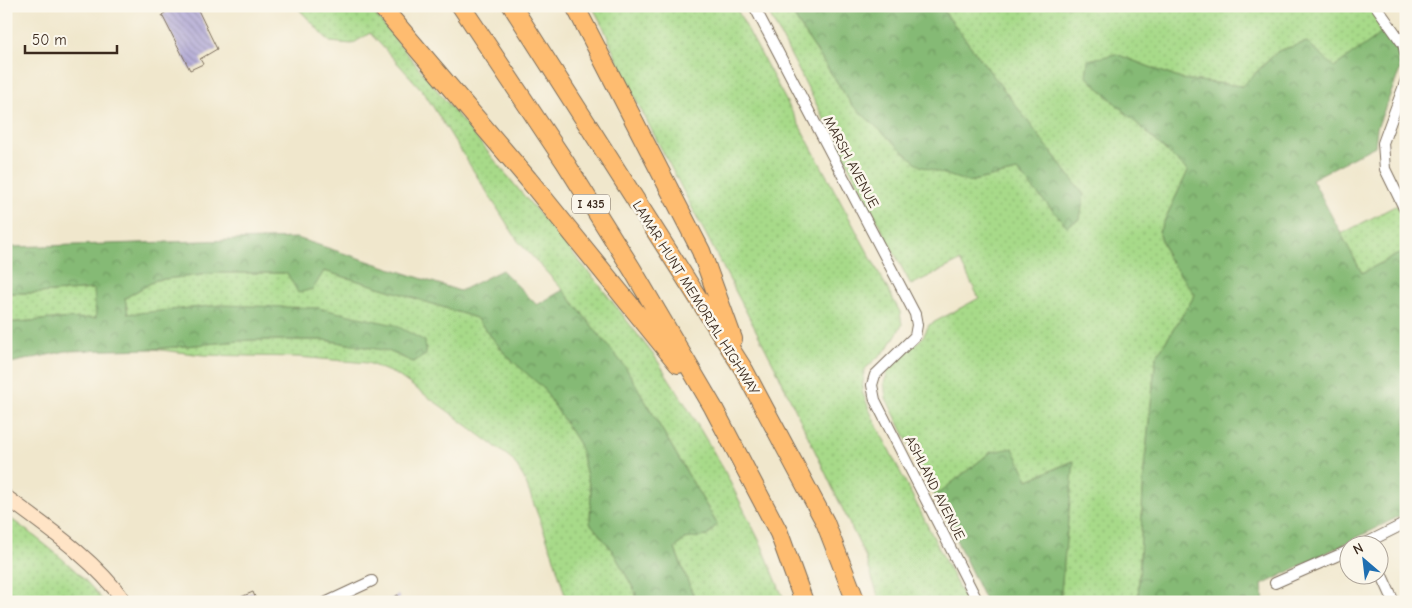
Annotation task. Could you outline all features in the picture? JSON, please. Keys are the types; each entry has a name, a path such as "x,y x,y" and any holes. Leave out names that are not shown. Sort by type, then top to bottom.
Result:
{"highway":[{"path":"381,6 528,180 713,407"},
{"name":"I 435","path":"461,6 565,162 622,252 713,407 779,533 804,602"},
{"name":"LAMAR HUNT MEMORIAL HIGHWAY","path":"512,6 744,370 825,522 856,602"},
{"path":"575,6 701,250 744,370"}],"main road":[{"path":"6,497 85,557 125,602"}],"street":[{"name":"MARSH AVENUE","path":"754,6 915,314 918,325 915,336 875,375 872,385"},
{"path":"1376,6 1402,44 1406,54"},
{"path":"1406,80 1383,143 1385,169 1406,212"},
{"name":"ASHLAND AVENUE","path":"872,385 875,400 978,602"},
{"path":"1381,536 1406,523"},
{"path":"1275,584 1340,555"},
{"path":"327,602 372,581"},
{"path":"1387,586 1394,602"}],"green space":[{"path":"296,6 368,6 597,282 655,357 723,468 762,546 785,602 696,602 675,549 684,539 707,536 717,524 626,368 563,290 518,241 423,91 370,33 352,44 330,42"},
{"path":"592,6 735,6 900,312 902,325 888,348 865,369 862,391 872,416 966,602 880,602 865,556 775,367 624,77 603,26"},
{"path":"765,6 787,6 852,105 968,182 1017,171 1067,226 1084,195 940,6 1369,6 1386,30 1334,68 1307,42 1278,51 1242,86 1181,79 1116,54 1086,76 1188,171 1159,232 1168,258 1195,295 1156,357 1144,469 1138,602 1060,602 1073,461 1028,480 991,452 935,496 886,398 884,383 888,371 923,337 929,325 979,298 960,261 911,285"},
{"path":"787,6 940,6 1084,195 1080,219 1067,226 1017,171 968,182 920,166 852,105"},
{"path":"1386,30 1397,49 1400,70 1377,128 1375,146 1312,179 1362,273 1406,250 1406,513 1360,536 1340,536 1340,546 1262,585 1264,602 1138,602 1144,469 1156,357 1195,295 1168,258 1159,232 1188,171 1086,76 1088,60 1116,54 1181,79 1242,86 1278,51 1307,42 1334,67"},
{"path":"1397,205 1406,224 1406,250 1362,273 1341,234"},
{"path":"297,238 460,291 502,270 537,305 563,290 626,368 717,524 707,536 684,539 675,549 696,602 635,602 636,593 612,550 590,523 591,492 579,444 543,388 507,356 476,318 324,271 313,289 298,293 287,273 218,273 156,280 125,298 128,314 221,305 318,308 395,325 425,341 426,355 413,362 388,351 325,340 250,340 153,349 66,351 6,364 6,323 96,318 94,289 6,293 6,248"},
{"path":"324,271 476,318 507,356 543,387 579,444 591,492 590,523 612,550 636,593 635,602 567,602 553,555 524,478 512,459 397,375 368,363 298,357 203,355 153,349 250,340 325,340 388,351 413,362 425,355 221,305 128,315 125,298 156,280 218,273 287,273 313,288"},
{"path":"95,289 96,319 54,319 6,323 6,293"},
{"path":"1013,448 1028,480 1074,461 1060,602 986,602 935,496 991,452"},
{"path":"6,515 70,566 104,602 6,602"}],"building":[{"path":"165,6 196,6 217,49 200,59 203,64 190,70 162,15 166,12"},
{"path":"253,592 257,602 234,602 234,600"},
{"path":"398,595 401,602 385,602"}]}
